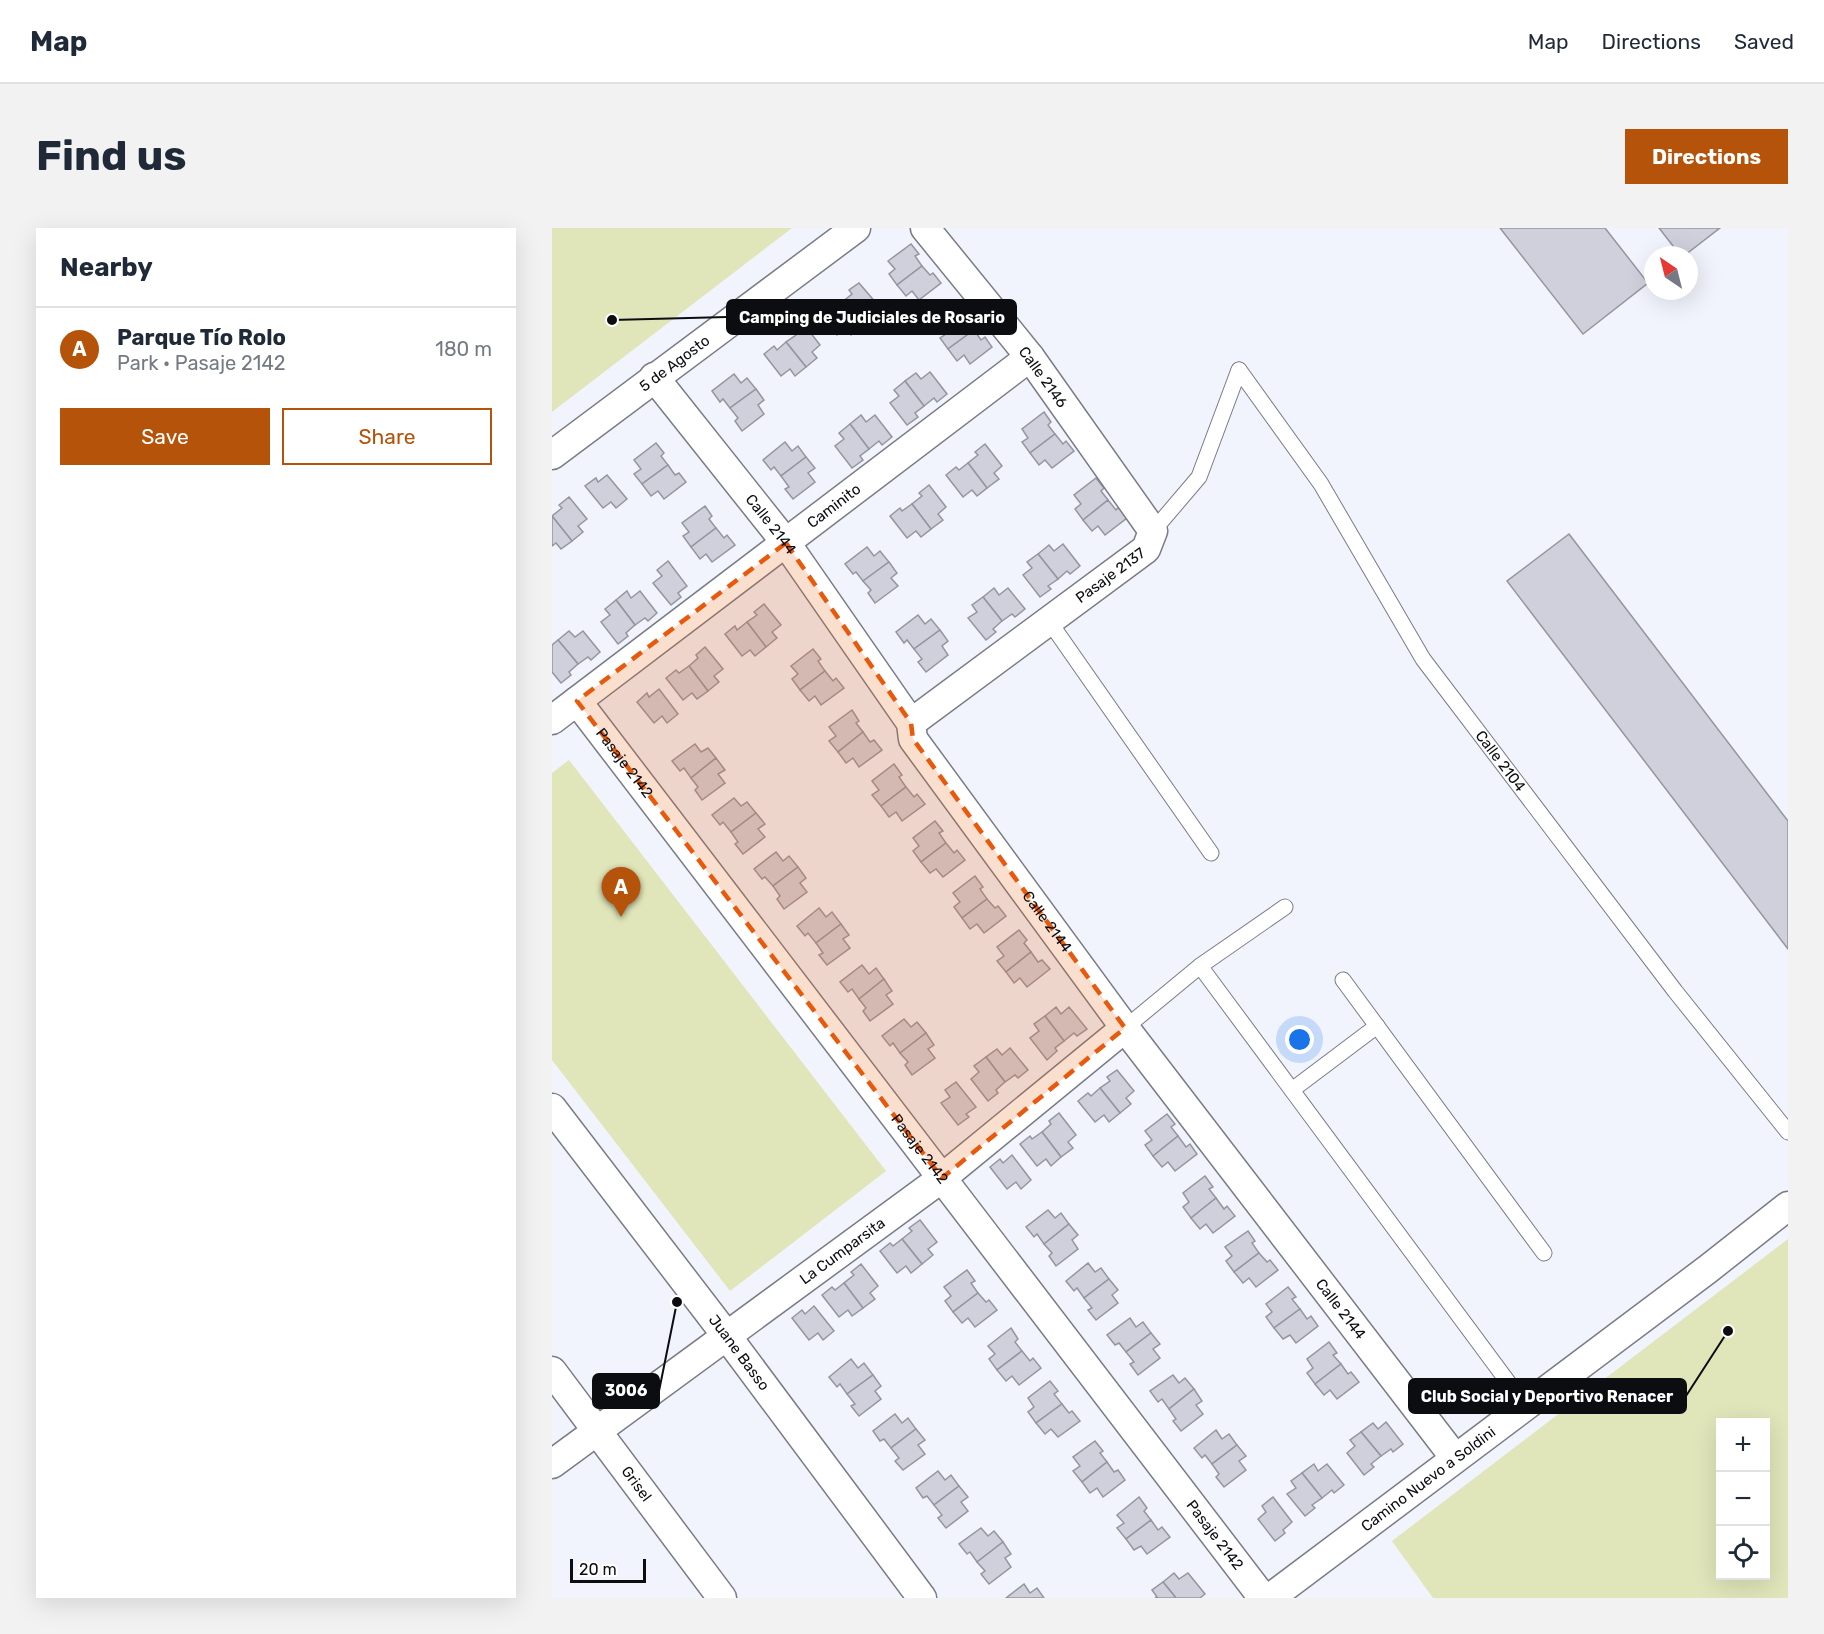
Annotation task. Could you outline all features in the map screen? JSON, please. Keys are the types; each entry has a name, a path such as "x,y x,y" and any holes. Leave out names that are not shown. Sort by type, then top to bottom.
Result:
{"street":[{"name":"5 de Agosto","path":"552,454 856,228"},
{"name":"Calle 2146","path":"925,228 1030,357 1153,531"},
{"name":"Caminito","path":"552,720 1030,357"},
{"name":"Calle 2144","path":"654,378 786,543 911,723 913,739 1125,1028 1455,1458"},
{"name":"Pasaje 2137","path":"911,723 1146,549 1153,531"},
{"name":"Pasaje 2142","path":"577,701 1263,1598"},
{"name":"La Cumparsita","path":"552,1464 942,1178 1125,1028"},
{"name":"Juane Basso","path":"552,1108 726,1335 922,1598"},
{"name":"Camino Nuevo a Soldini","path":"1270,1598 1708,1269 1788,1206"},
{"name":"Grisel","path":"552,1371 722,1598"}],"lane":[{"name":"Pasaje 2137","path":"1153,531 1198,477 1239,370"},
{"name":"Calle 2104","path":"1239,370 1322,484 1423,659 1675,991 1788,1132"},
{"path":"1049,621 1211,853"},
{"path":"1125,1028 1200,966 1285,907"},
{"path":"1200,966 1525,1405"},
{"path":"1343,980 1544,1253"},
{"path":"1292,1090 1377,1026"}],"highlighted area":[{"path":"786,543 911,723 913,739 1125,1028 942,1178 577,701"}],"green space":[{"path":"552,228 792,228 552,412"},
{"path":"569,760 886,1171 730,1291 552,1060 552,773"},
{"path":"1788,1239 1788,1598 1433,1598 1392,1541"}],"building":[{"path":"1500,228 1605,228 1644,278 1644,286 1583,334"},
{"path":"1659,228 1720,228 1697,246 1673,246"},
{"path":"911,244 919,254 915,256 922,266 897,285 889,274 895,269 888,261"},
{"path":"922,266 930,275 933,273 941,283 919,300 912,291 906,296 897,285"},
{"path":"859,283 877,304 868,311 873,318 862,326 842,302 852,294 849,290"},
{"path":"842,302 862,326 851,335 846,329 837,335 820,313 830,306 833,309"},
{"path":"962,308 970,318 966,321 974,330 948,349 940,338 946,334 940,325"},
{"path":"803,323 820,345 812,352 817,358 806,367 786,342 796,335 793,331"},
{"path":"974,330 981,340 985,337 992,347 970,364 964,355 957,361 948,349"},
{"path":"786,342 806,367 795,376 790,369 781,376 764,354 774,346 777,350"},
{"path":"930,372 947,394 937,402 934,398 924,406 905,381 916,373 921,379"},
{"path":"734,374 741,383 747,378 756,389 730,408 723,399 720,402 712,391"},
{"path":"905,381 924,406 915,413 918,417 907,425 890,403 899,396 894,390"},
{"path":"756,389 764,400 758,405 764,414 742,431 735,421 738,418 730,408"},
{"path":"1044,412 1051,422 1048,425 1055,434 1030,453 1022,442 1028,438 1022,429"},
{"path":"861,415 866,422 875,415 892,437 882,445 879,441 869,449 850,424"},
{"path":"850,424 869,449 860,456 863,460 852,468 835,446 844,439 839,433"},
{"path":"1055,434 1063,444 1066,441 1074,451 1052,468 1045,460 1039,465 1030,453"},
{"path":"785,442 792,451 798,446 806,457 781,476 774,467 771,470 763,460"},
{"path":"656,443 664,453 661,456 668,465 642,484 634,474 641,469 634,460"},
{"path":"985,444 1002,466 994,473 999,479 987,488 968,463 978,455 975,452"},
{"path":"806,457 815,468 808,473 815,482 793,499 785,489 789,487 781,476"},
{"path":"968,463 987,488 977,496 972,490 963,497 946,475 956,467 959,470"},
{"path":"668,465 675,475 679,473 686,482 664,499 658,491 651,496 642,484"},
{"path":"607,475 627,499 616,508 611,502 603,508 585,486 596,478 598,482"},
{"path":"1096,478 1104,488 1101,491 1108,500 1083,520 1075,509 1081,504 1074,495"},
{"path":"929,485 946,507 938,514 943,520 931,529 912,504 922,496 919,493"},
{"path":"569,497 587,519 578,526 583,532 572,541 552,516 562,508 559,505"},
{"path":"1108,500 1116,510 1119,507 1127,518 1105,535 1098,526 1092,531 1083,520"},
{"path":"912,504 931,529 921,537 916,531 907,538 890,516 900,508 902,511"},
{"path":"705,506 712,516 709,519 716,528 691,547 683,536 689,532 682,523"},
{"path":"552,516 572,541 561,549 556,543 552,546"},
{"path":"716,528 724,538 727,535 735,545 712,562 706,554 700,559 691,547"},
{"path":"1569,534 1788,821 1788,949 1507,581"},
{"path":"1063,544 1080,566 1070,574 1067,571 1058,579 1038,554 1049,545 1054,551"},
{"path":"867,547 874,556 880,551 889,562 863,581 845,564"},
{"path":"1038,554 1058,579 1048,586 1051,589 1040,597 1023,575 1032,568 1027,562"},
{"path":"668,561 687,586 678,593 681,597 671,605 653,583 662,576 657,570"},
{"path":"889,562 897,573 891,578 898,586 875,603 868,593 871,590 863,581"},
{"path":"994,588 999,595 1008,588 1025,609 1015,617 1012,614 1002,621 983,597"},
{"path":"627,591 631,598 640,591 657,613 648,621 645,618 635,625 616,600"},
{"path":"983,597 1002,621 993,629 996,632 986,640 968,618 977,612 972,605"},
{"path":"616,600 635,625 626,633 628,636 618,644 601,622 610,615 605,609"},
{"path":"764,604 781,625 772,632 777,638 766,647 747,622 757,615 754,612"},
{"path":"918,615 925,624 931,619 940,630 914,649 907,640 904,643 896,632"},
{"path":"747,622 766,647 755,656 750,650 742,656 725,634 735,626 737,630"},
{"path":"940,630 948,641 942,646 948,655 926,672 918,662 922,659 914,649"},
{"path":"569,631 575,637 583,631 600,652 591,660 588,657 578,664 558,640"},
{"path":"558,640 578,664 569,672 571,675 561,683 552,672 552,645"},
{"path":"705,647 723,669 714,676 719,682 708,691 689,666"},
{"path":"813,649 821,659 818,661 825,671 800,690 792,679 798,674 791,666"},
{"path":"689,666 708,691 697,699 692,693 683,700 666,678 676,670 679,673"},
{"path":"825,671 833,681 836,678 844,688 821,705 815,696 809,701 800,690"},
{"path":"659,689 678,714 667,723 662,716 654,723 637,702 647,693 649,697"},
{"path":"852,710 859,721 856,723 863,732 838,752 829,741 836,736 829,727"},
{"path":"863,732 870,742 874,740 882,750 859,767 853,758 846,763 838,752"},
{"path":"695,744 701,752 708,748 716,758 691,778 684,768 680,771 672,761"},
{"path":"716,758 725,770 718,774 725,783 702,800 695,790 698,787 691,778"},
{"path":"894,764 902,775 899,777 906,787 881,806 872,795 879,790 872,781"},
{"path":"906,787 914,797 917,794 925,804 902,821 896,812 889,817 881,806"},
{"path":"734,798 741,806 747,802 756,813 731,832 723,822 720,825 712,815"},
{"path":"756,813 765,824 758,829 765,837 743,854 735,844 738,842 731,832"},
{"path":"935,821 943,831 939,833 946,843 921,862 913,851 919,846 913,838"},
{"path":"946,843 954,853 957,850 965,860 943,877 936,869 930,873 921,862"},
{"path":"776,852 783,861 789,856 798,867 773,886 765,877 762,879 754,869"},
{"path":"798,867 806,878 800,883 807,892 784,909 777,899 780,896 773,886"},
{"path":"975,876 983,887 980,889 987,899 962,918 954,907 960,902 953,893"},
{"path":"987,899 995,908 998,906 1006,916 984,933 977,924 970,929 962,918"},
{"path":"819,908 826,917 832,912 841,924 816,943 808,933 805,936 797,926"},
{"path":"841,924 849,935 843,939 850,948 827,965 819,955 823,953 816,943"},
{"path":"1019,930 1027,940 1024,943 1031,952 1006,972 997,961 1004,956 997,947"},
{"path":"1031,952 1038,962 1042,960 1050,969 1027,987 1020,978 1014,983 1006,972"},
{"path":"862,965 869,974 876,968 884,979 859,999 852,989 848,992 840,982"},
{"path":"884,979 892,991 886,995 893,1004 870,1021 863,1011 866,1008 859,999"},
{"path":"1056,1007 1061,1014 1069,1007 1087,1029 1077,1036 1074,1033 1064,1041 1045,1016"},
{"path":"1045,1016 1064,1041 1055,1048 1057,1051 1047,1060 1030,1038 1039,1031 1034,1024"},
{"path":"904,1019 911,1027 917,1022 926,1033 900,1053 893,1043 890,1046 882,1036"},
{"path":"926,1033 934,1045 928,1049 935,1058 912,1075 905,1065 908,1062 900,1053"},
{"path":"1010,1048 1028,1070 1018,1078 1015,1075 1005,1082 986,1057 997,1049 1002,1055"},
{"path":"986,1057 1005,1082 996,1090 998,1093 988,1101 971,1079 979,1072 974,1066"},
{"path":"1117,1070 1134,1091 1126,1098 1131,1104 1120,1113 1100,1088 1110,1081 1107,1077"},
{"path":"956,1082 976,1107 966,1114 969,1117 958,1125 941,1103 950,1097 945,1090"},
{"path":"1100,1088 1120,1113 1109,1122 1104,1115 1095,1122 1078,1101 1088,1093 1091,1096"},
{"path":"1059,1113 1076,1135 1068,1142 1073,1148 1061,1157 1042,1132 1051,1124 1049,1121"},
{"path":"1167,1114 1175,1124 1171,1127 1178,1136 1153,1156 1145,1145 1152,1140 1145,1131"},
{"path":"1042,1132 1061,1157 1051,1166 1046,1159 1037,1166 1020,1144 1030,1136 1032,1139"},
{"path":"1178,1136 1186,1147 1190,1144 1197,1154 1175,1171 1168,1162 1162,1167 1153,1156"},
{"path":"1012,1155 1031,1180 1021,1189 1016,1182 1007,1189 990,1167 1000,1159 1003,1163"},
{"path":"1205,1176 1213,1187 1209,1189 1216,1198 1191,1218 1183,1207 1189,1202 1183,1193"},
{"path":"1216,1198 1224,1209 1227,1206 1235,1216 1213,1233 1206,1224 1200,1229 1191,1218"},
{"path":"1048,1210 1055,1218 1061,1213 1069,1224 1044,1244 1037,1234 1034,1237 1026,1227"},
{"path":"920,1220 937,1242 928,1249 933,1255 922,1264 902,1239 912,1231 909,1228"},
{"path":"1069,1224 1078,1235 1072,1240 1078,1249 1056,1266 1049,1256 1052,1253 1044,1244"},
{"path":"1248,1231 1259,1253 1234,1272 1226,1261 1232,1256 1225,1247"},
{"path":"902,1239 922,1264 911,1273 906,1266 897,1273 880,1251 890,1243 893,1246"},
{"path":"1259,1253 1267,1262 1270,1260 1278,1270 1256,1287 1249,1278 1243,1283 1234,1272"},
{"path":"1088,1263 1095,1272 1101,1268 1109,1279 1084,1298 1077,1288 1074,1291 1066,1281"},
{"path":"861,1264 878,1286 870,1293 875,1299 863,1308 844,1283 854,1275 851,1272"},
{"path":"967,1270 975,1281 971,1283 978,1293 953,1312 945,1301 951,1296 944,1287"},
{"path":"1109,1279 1118,1290 1112,1295 1118,1303 1096,1320 1088,1310 1092,1308 1084,1298"},
{"path":"844,1283 863,1308 852,1316 848,1310 839,1317 822,1295 832,1287 835,1290"},
{"path":"1288,1287 1296,1297 1292,1299 1300,1309 1274,1328 1266,1317 1272,1312 1266,1304"},
{"path":"978,1293 986,1302 989,1300 997,1310 975,1327 968,1318 962,1323 953,1312"},
{"path":"814,1306 834,1331 823,1340 818,1333 809,1340 792,1318 802,1310 805,1314"},
{"path":"1300,1309 1307,1319 1311,1316 1318,1326 1296,1343 1290,1335 1283,1339 1274,1328"},
{"path":"1130,1318 1136,1327 1143,1322 1151,1333 1126,1352 1119,1343 1115,1345 1107,1335"},
{"path":"1011,1328 1018,1339 1015,1342 1022,1351 997,1370 989,1359 995,1354 988,1346"},
{"path":"1151,1333 1160,1344 1153,1349 1160,1358 1138,1375 1130,1364 1134,1362 1126,1352"},
{"path":"1329,1342 1337,1353 1333,1355 1341,1364 1315,1384 1307,1373 1313,1368 1307,1359"},
{"path":"1022,1351 1030,1361 1033,1358 1041,1368 1019,1385 1012,1376 1006,1381 997,1370"},
{"path":"851,1359 858,1368 864,1363 873,1375 847,1394 840,1384 837,1387 829,1377"},
{"path":"1341,1364 1348,1374 1351,1372 1359,1382 1337,1399 1330,1390 1324,1395 1315,1384"},
{"path":"873,1375 881,1386 875,1391 881,1399 859,1416 851,1406 855,1404 847,1394"},
{"path":"1173,1375 1179,1383 1185,1378 1194,1389 1169,1409 1162,1399 1158,1402 1150,1391"},
{"path":"1050,1381 1058,1391 1054,1394 1062,1404 1036,1423 1028,1412 1034,1407 1028,1398"},
{"path":"1194,1389 1202,1401 1196,1405 1203,1414 1181,1431 1173,1421 1176,1419 1169,1409"},
{"path":"1062,1404 1080,1421 1058,1437 1051,1429 1045,1434 1036,1423"},
{"path":"895,1414 902,1423 908,1418 916,1429 891,1448 884,1439 880,1441 873,1431"},
{"path":"1386,1422 1403,1444 1393,1452 1391,1449 1381,1456 1361,1432 1373,1423 1378,1429"},
{"path":"916,1429 925,1440 918,1445 925,1454 903,1470 895,1461 899,1458 891,1448"},
{"path":"1216,1430 1222,1439 1229,1434 1237,1445 1212,1464 1205,1455 1202,1458 1194,1448"},
{"path":"1361,1432 1381,1456 1371,1464 1374,1467 1364,1475 1347,1453 1355,1446 1350,1440"},
{"path":"1095,1441 1103,1451 1100,1453 1107,1462 1082,1482 1073,1471 1080,1466 1073,1457"},
{"path":"1237,1445 1246,1456 1239,1461 1246,1470 1224,1487 1216,1477 1219,1474 1212,1464"},
{"path":"1107,1462 1114,1472 1118,1470 1125,1480 1103,1497 1097,1488 1090,1493 1082,1482"},
{"path":"1314,1464 1318,1471 1327,1464 1344,1485 1334,1493 1332,1490 1322,1498 1302,1473"},
{"path":"938,1471 945,1480 951,1475 959,1486 934,1505 927,1496 923,1498 916,1488"},
{"path":"1302,1473 1322,1498 1312,1505 1315,1508 1305,1516 1287,1494 1296,1488 1291,1481"},
{"path":"959,1486 968,1497 961,1502 968,1511 946,1528 938,1518 942,1515 934,1505"},
{"path":"1139,1497 1147,1508 1144,1511 1151,1520 1126,1539 1117,1528 1124,1523 1117,1515"},
{"path":"1273,1497 1292,1522 1283,1530 1285,1533 1275,1541 1258,1519 1266,1512 1262,1506"},
{"path":"1151,1520 1158,1530 1162,1527 1170,1537 1147,1554 1141,1546 1134,1550 1126,1539"},
{"path":"981,1528 988,1536 994,1531 1003,1542 977,1562 970,1552 967,1554 959,1544"},
{"path":"1003,1542 1011,1554 1005,1558 1011,1567 989,1584 981,1574 985,1571 977,1562"},
{"path":"1174,1573 1179,1579 1188,1573 1205,1594 1200,1598 1176,1598 1163,1582"},
{"path":"1163,1582 1176,1598 1155,1598 1157,1597 1152,1590"},
{"path":"1024,1584 1030,1593 1037,1588 1044,1598 1006,1598"}],"place":[{"name":"Camping de Judiciales de Rosario","path":"612,320"},
{"name":"Parque Tío Rolo","path":"621,917"},
{"name":"3006","path":"677,1302"},
{"name":"Club Social y Deportivo Renacer","path":"1728,1331"}]}
